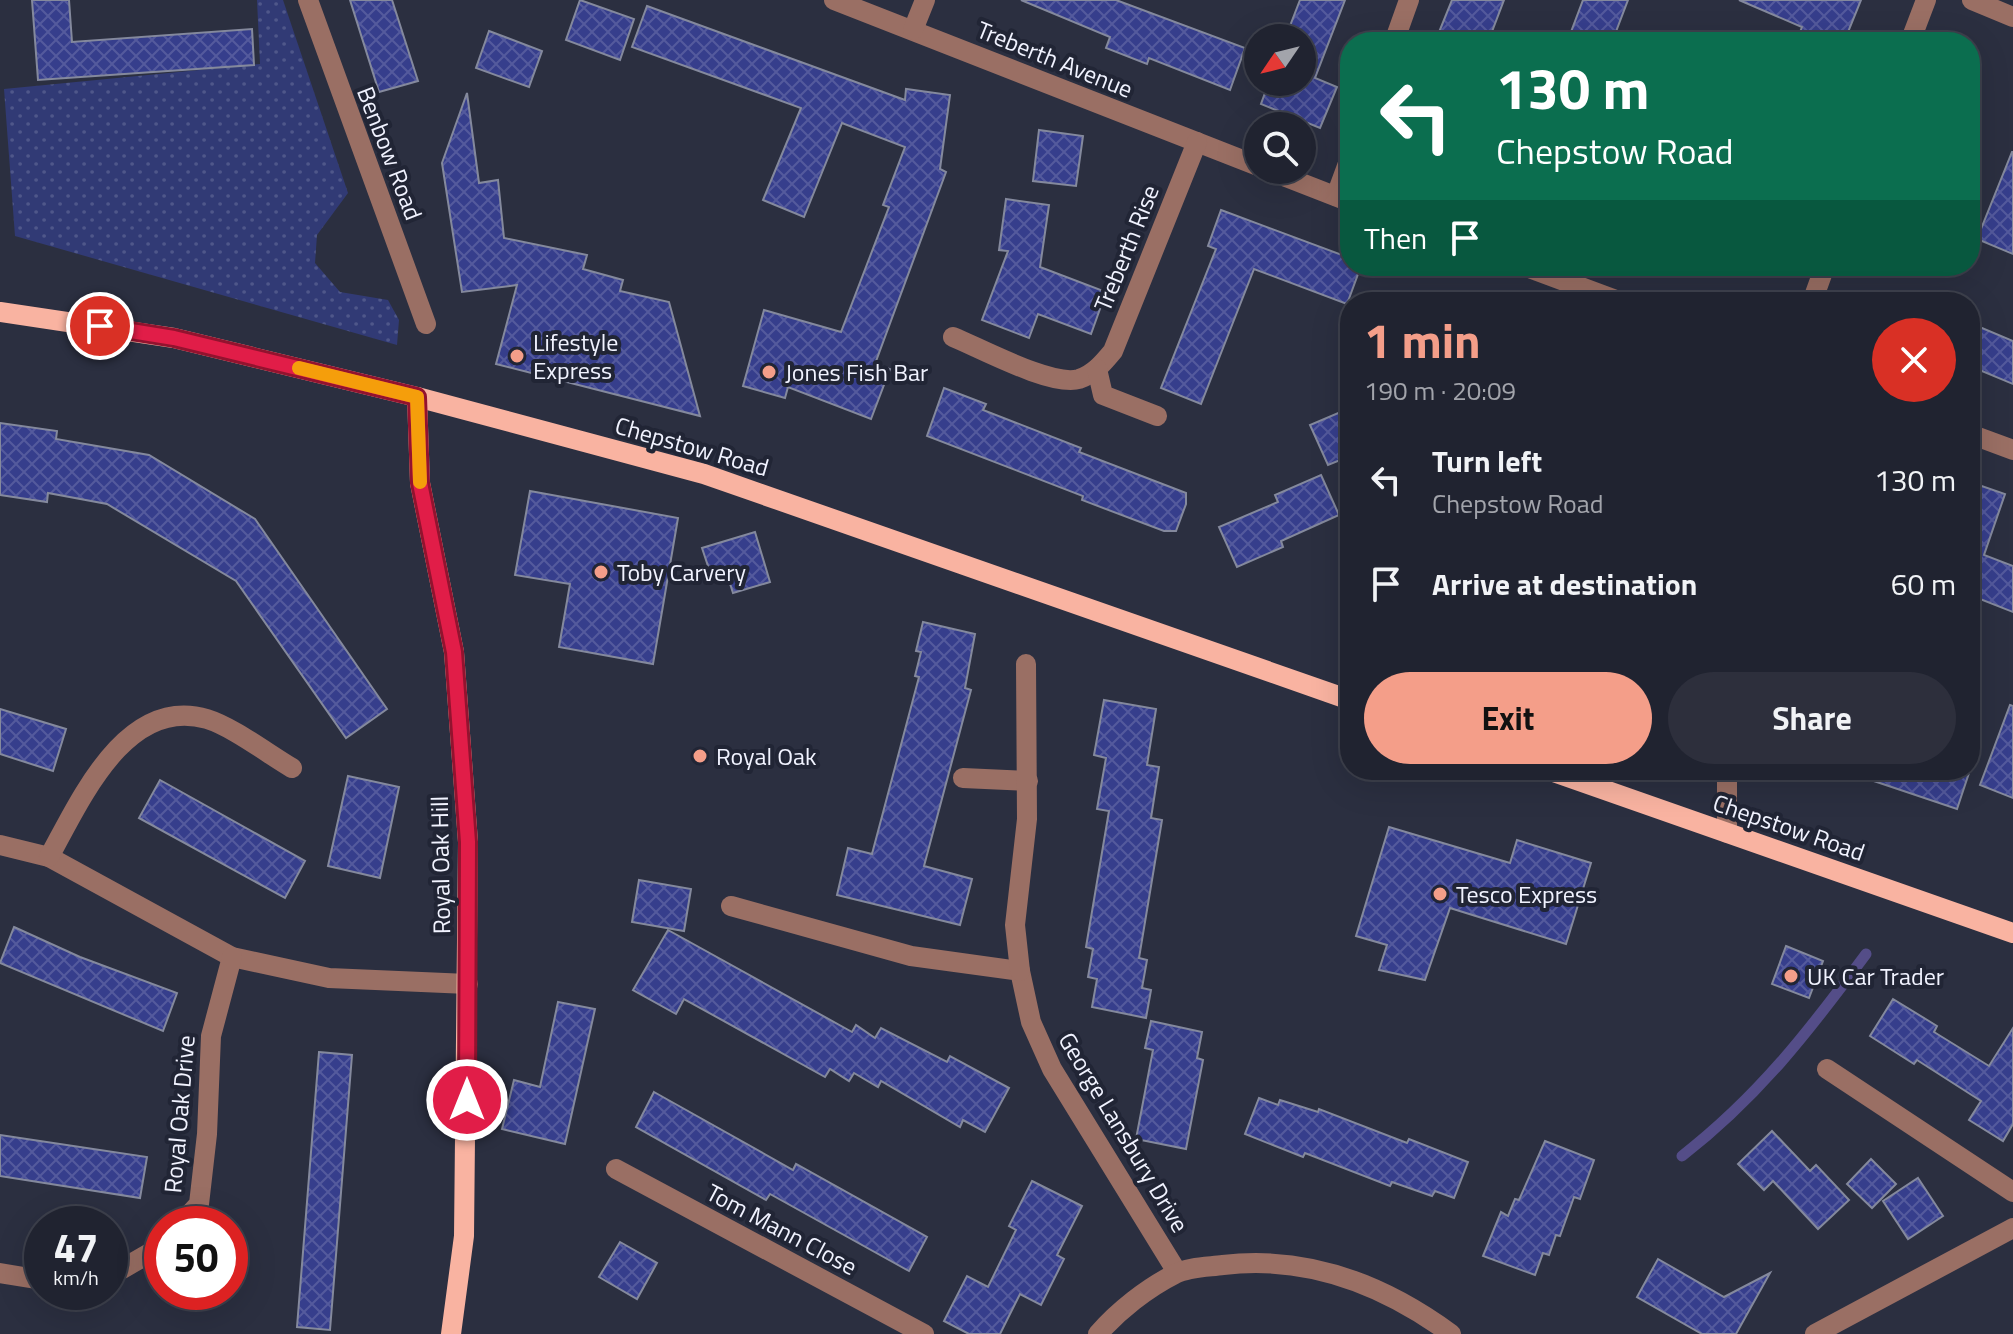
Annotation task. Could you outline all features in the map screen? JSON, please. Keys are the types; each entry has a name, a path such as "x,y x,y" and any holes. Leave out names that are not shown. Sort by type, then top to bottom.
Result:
{"main road":[{"name":"Chepstow Road","path":"0,312 174,338 417,397 704,474 1340,696"},
{"name":"Royal Oak Hill","path":"417,397 420,483 454,652 468,842 464,1236 451,1334"},
{"name":"Chepstow Road","path":"1576,780 2013,933"}],"street":[{"name":"Benbow Road","path":"308,0 426,324"},
{"name":"Treberth Avenue","path":"834,0 1244,160"},
{"path":"913,30 925,0"},
{"path":"1398,32 1409,0"},
{"path":"1914,32 1926,0"},
{"path":"1972,0 2013,17"},
{"name":"Treberth Rise","path":"1097,369 1113,351 1197,142"},
{"path":"1304,184 1340,198"},
{"path":"1551,276 1594,292"},
{"path":"953,337 1054,379 1077,380 1097,369 1103,395 1157,416"},
{"path":"1980,438 2013,450"},
{"name":"George Lansbury Drive","path":"1026,664 1027,819 1015,925 1020,971 1031,1022 1052,1069 1177,1272"},
{"path":"49,857 105,764 131,735 168,716 207,720 292,768"},
{"path":"963,778 1028,781"},
{"path":"1727,780 1727,833"},
{"path":"0,845 49,857 232,957 329,978 468,984"},
{"path":"731,906 911,956 1020,971"},
{"name":"Royal Oak Drive","path":"197,1206 207,1134 211,1036 232,957"},
{"path":"1827,1069 2013,1192"},
{"name":"Tom Mann Close","path":"616,1169 924,1334"},
{"path":"1815,1334 1846,1327 2013,1228"},
{"path":"1098,1334 1136,1299 1177,1272 1244,1262 1295,1264 1369,1285 1451,1334"},
{"path":"0,1273 24,1277"}],"shaded area":[{"path":"257,0 283,0 348,193 317,235 315,263 340,292 388,300 399,320 397,345 15,236 4,89 260,64"}],"building":[{"path":"32,0 69,0 72,42 252,29 254,65 38,80"},
{"path":"350,0 392,0 418,81 379,92"},
{"path":"580,0 634,19 620,60 566,40"},
{"path":"1021,0 1116,0 1244,48 1244,51 1230,90 1149,58 1147,64 1106,48 1110,37"},
{"path":"1300,0 1345,0 1316,75 1316,24 1291,24"},
{"path":"1452,0 1504,0 1492,32 1439,32"},
{"path":"1583,0 1628,0 1616,32 1571,32"},
{"path":"1739,0 1861,0 1848,32 1800,32 1802,27"},
{"path":"647,6 905,100 906,89 950,95 940,169 946,172 875,364 890,369 871,419 788,387 785,398 743,386 764,310 841,332 889,207 883,205 905,147 842,123 804,217 763,200 801,108 632,47"},
{"path":"489,31 542,51 529,87 476,68"},
{"path":"1316,78 1337,87 1320,128 1316,126 1316,112 1281,112 1261,104 1264,96 1316,96"},
{"path":"467,93 479,183 498,180 504,238 587,255 583,269 623,280 620,291 669,302 700,416 496,364 517,285 462,292 442,163"},
{"path":"1039,130 1083,136 1076,186 1033,181"},
{"path":"2013,152 2013,254 1980,240 1980,232"},
{"path":"1006,199 1049,205 1040,267 1106,292 1091,334 1038,314 1029,338 982,320 1008,251 999,250"},
{"path":"1221,210 1340,254 1340,276 1357,276 1351,292 1340,292 1340,301 1254,269 1201,404 1161,388 1216,249 1208,246"},
{"path":"1980,327 2013,341 2013,384 1980,370"},
{"path":"944,388 986,404 983,410 1081,448 1079,452 1186,493 1186,504 1176,531 1164,531 1082,500 1083,496 927,436"},
{"path":"1340,412 1340,460 1328,465 1310,425"},
{"path":"0,423 57,431 56,439 149,455 255,519 387,709 346,738 236,581 107,504 48,493 47,502 0,495"},
{"path":"1321,475 1339,515 1281,541 1283,547 1237,567 1219,527 1278,502 1275,495"},
{"path":"1980,485 2005,494 1984,555 2013,566 2013,612 1980,599"},
{"path":"530,491 678,518 653,664 559,647 570,584 515,575"},
{"path":"755,532 770,582 733,593 726,571 711,575 702,548"},
{"path":"923,622 975,634 965,688 971,690 924,866 972,879 960,925 837,895 848,848 872,854 919,677 915,676 921,652 916,651"},
{"path":"1104,700 1156,709 1147,765 1159,767 1151,818 1162,820 1139,958 1147,960 1142,988 1151,990 1146,1018 1092,1007 1097,979 1088,977 1093,949 1086,947 1109,811 1097,809 1106,758 1094,755"},
{"path":"2010,705 2013,706 2013,798 1980,785"},
{"path":"0,709 66,729 53,771 0,754"},
{"path":"348,776 399,787 380,878 328,866"},
{"path":"160,780 305,861 285,898 139,818"},
{"path":"1871,780 1967,780 1957,809"},
{"path":"1389,827 1510,863 1517,840 1591,863 1566,944 1450,908 1425,980 1379,970 1387,945 1356,936"},
{"path":"639,880 691,889 684,931 632,922"},
{"path":"14,927 80,957 177,993 163,1031 0,963"},
{"path":"668,930 852,1032 856,1025 875,1038 881,1028 947,1062 950,1056 1009,1088 985,1132 963,1120 960,1127 881,1081 878,1087 854,1073 849,1081 830,1069 825,1077 684,999 676,1014 633,990"},
{"path":"1786,946 1823,961 1809,998 1772,984"},
{"path":"1893,999 1937,1026 1934,1032 1989,1066 2013,1028 2013,1124 2003,1141 1969,1120 1981,1101 1917,1060 1914,1064 1870,1036"},
{"path":"558,1002 595,1009 565,1144 502,1129 514,1080 540,1087"},
{"path":"1151,1021 1202,1032 1197,1058 1203,1060 1186,1149 1136,1139 1153,1050 1145,1048"},
{"path":"319,1052 352,1055 330,1330 297,1327"},
{"path":"654,1092 793,1170 796,1164 927,1237 909,1271 770,1194 766,1200 636,1127"},
{"path":"1259,1098 1278,1105 1280,1100 1318,1112 1319,1109 1407,1143 1409,1139 1468,1162 1454,1198 1435,1191 1432,1196 1392,1182 1390,1186 1245,1134"},
{"path":"1772,1131 1810,1171 1816,1165 1849,1200 1818,1229 1773,1181 1764,1190 1738,1164"},
{"path":"0,1135 147,1157 140,1198 0,1176"},
{"path":"1545,1141 1594,1160 1580,1199 1574,1197 1560,1236 1556,1235 1549,1255 1543,1253 1535,1275 1483,1256 1501,1212 1508,1216 1515,1199 1519,1200"},
{"path":"1871,1159 1896,1184 1872,1208 1847,1184"},
{"path":"1918,1178 1943,1216 1908,1239 1883,1201"},
{"path":"1032,1181 1082,1206 1057,1255 1064,1259 1041,1305 1020,1294 1000,1334 969,1334 944,1321 967,1276 988,1287 1016,1230 1009,1226"},
{"path":"620,1242 657,1263 637,1299 599,1277"},
{"path":"1658,1259 1724,1297 1770,1273 1736,1334 1702,1334 1637,1297"}],"waterway":[{"path":"1682,1156 1735,1110 1781,1062 1866,954"}],"slow traffic":[{"path":"299,368 417,397 420,482"}],"place":[{"name":"Lifestyle Express","path":"517,356"},
{"name":"Jones Fish Bar","path":"769,372"},
{"name":"Toby Carvery","path":"601,572"},
{"name":"Royal Oak","path":"700,756"},
{"name":"Tesco Express","path":"1440,894"},
{"name":"UK Car Trader","path":"1791,976"}],"route":[{"path":"100,326 174,338 417,397 420,483 454,652 468,842 467,1100"}]}
